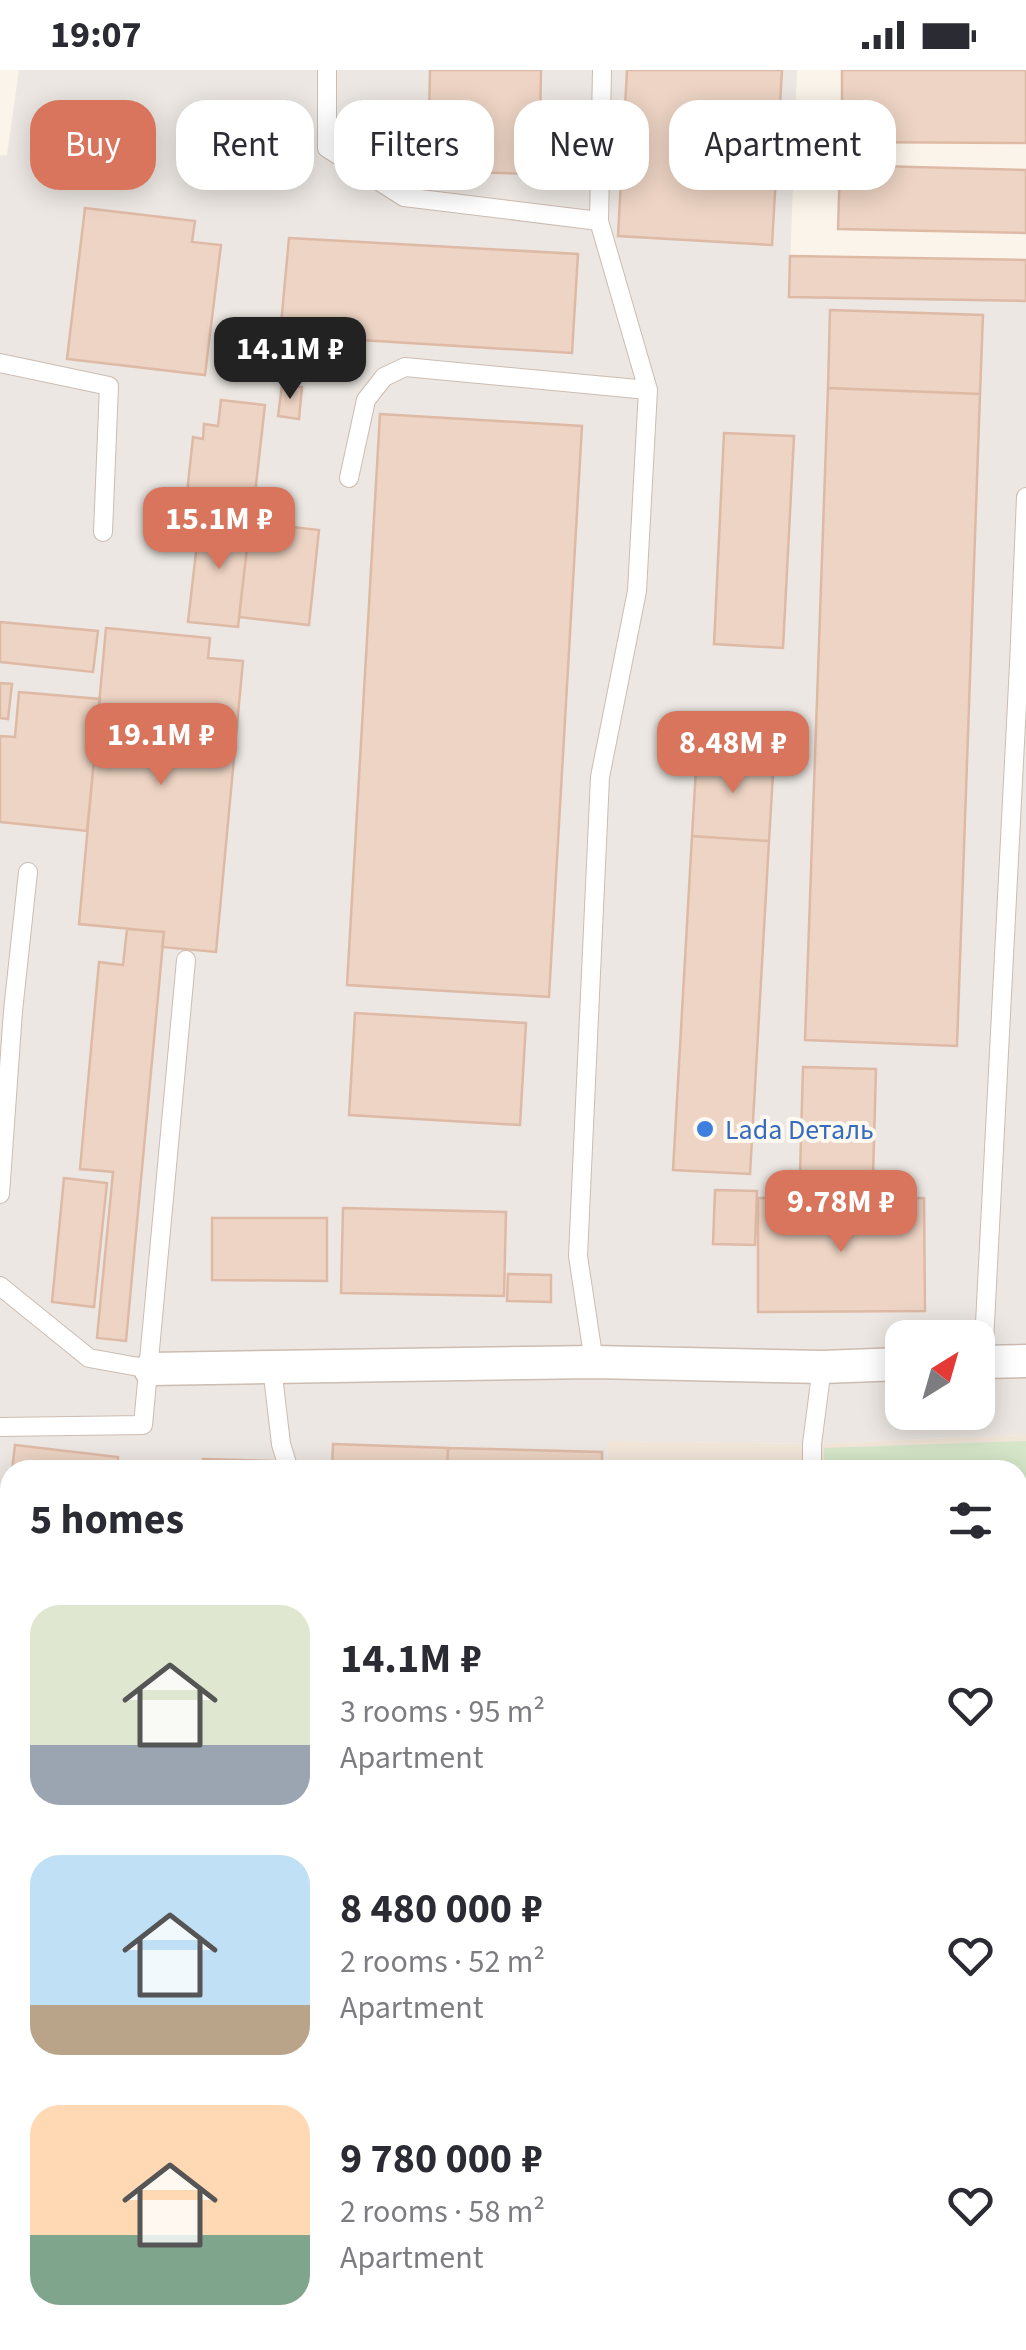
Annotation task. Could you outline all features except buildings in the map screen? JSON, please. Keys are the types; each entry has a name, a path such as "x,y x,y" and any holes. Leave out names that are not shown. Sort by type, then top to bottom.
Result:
{"street":[{"path":"995,1362 1026,1361"},
{"path":"150,1369 594,1362 822,1368 885,1365"}],"lane":[{"path":"327,70 326,148 404,197 599,221"},
{"path":"594,1362 578,1256 600,777 636,591 648,390 599,221 602,70"},
{"path":"0,363 109,386 102,532"},
{"path":"349,478 366,400 384,377 405,367 648,390"},
{"path":"983,1320 1022,665 1026,497"},
{"path":"0,1194 7,1010 28,872"},
{"path":"0,1427 143,1424 186,960"},
{"path":"0,1286 90,1358 150,1369"},
{"path":"272,1367 286,1460"},
{"path":"812,1460 822,1368"}],"shaded area":[{"path":"19,70 797,70 796,100 669,100 669,190 793,190 789,297 1026,301 1026,1435 812,1444 608,1441 607,1460 0,1460 0,155 7,155"},
{"path":"1026,1435 1026,1460 607,1460 608,1441 812,1444"}],"green space":[{"path":"1026,1441 1026,1460 824,1460 824,1448"}],"place":[{"name":"Lada Dеталь","path":"705,1129"}]}
